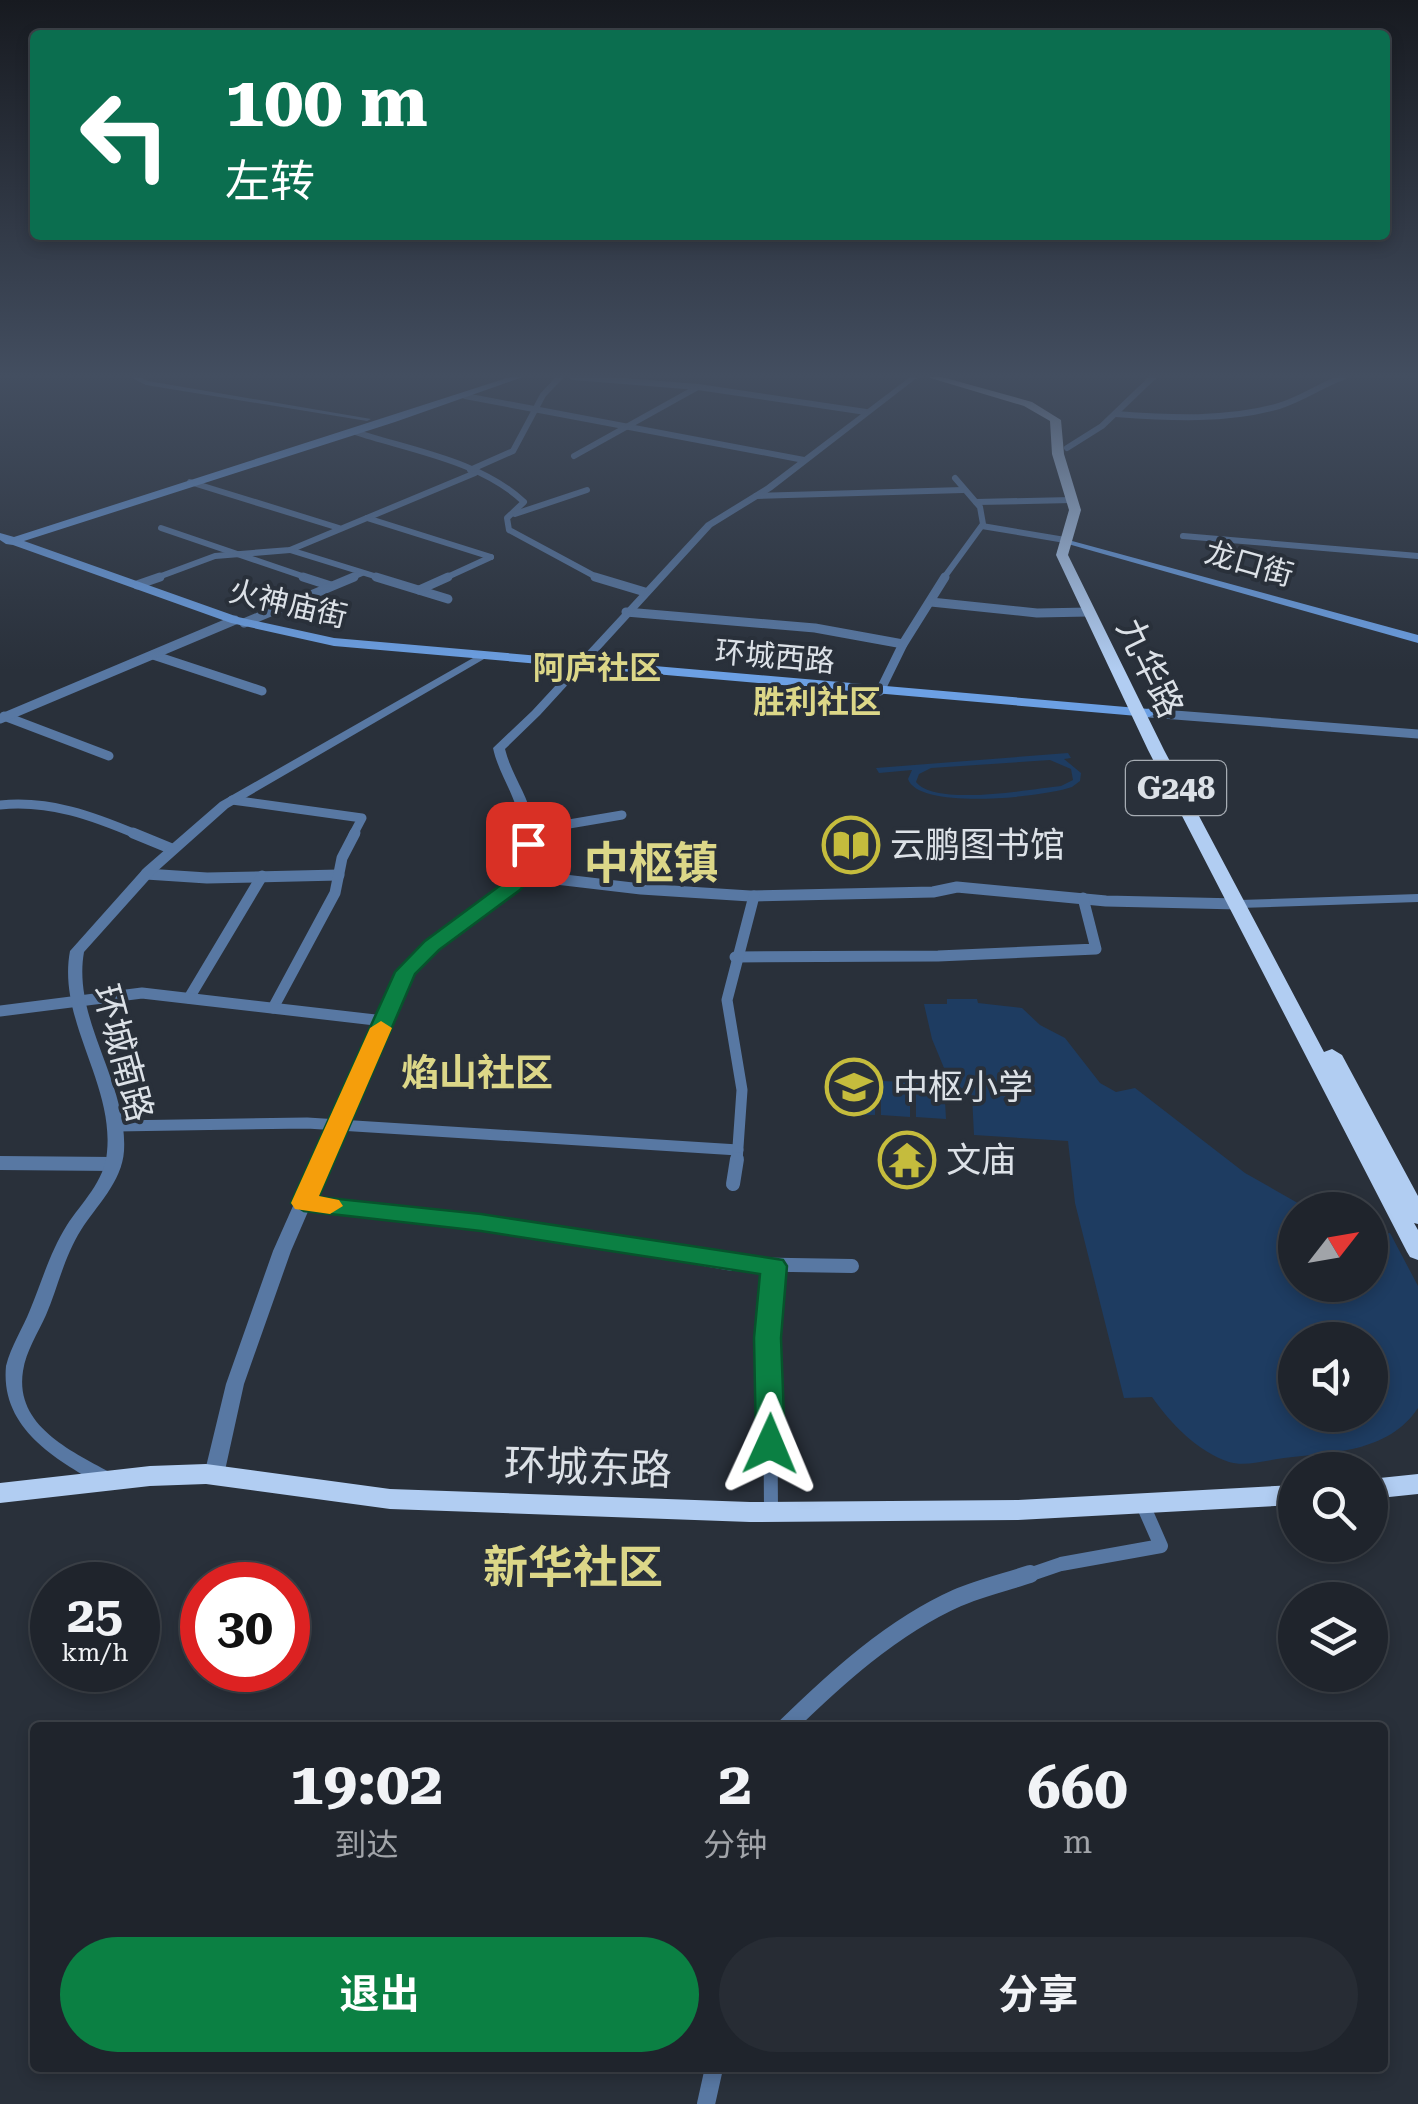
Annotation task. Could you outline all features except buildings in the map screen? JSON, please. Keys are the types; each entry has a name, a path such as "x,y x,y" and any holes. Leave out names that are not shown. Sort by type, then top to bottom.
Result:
{"highway":[{"name":"九华路","path":"1066,475 1075,516 1075,559 1143,712"},
{"name":"九华路","path":"1075,475 1086,523 1061,551 1089,612 1418,1217"},
{"name":"九华路","path":"1247,907 1418,1252"},
{"name":"环城东路","path":"0,1493 110,1480 214,1475 390,1499 771,1512 1143,1505 1278,1496"},
{"path":"1388,1487 1418,1484"}],"main road":[{"path":"0,535 189,475"},
{"path":"0,546 213,475"},
{"name":"火神庙街","path":"0,535 240,622 334,642 576,666"},
{"name":"龙口街","path":"1072,541 1418,639"},
{"name":"环城西路","path":"576,666 1143,712"}],"street":[{"path":"137,585 209,558 290,550 465,475"},
{"path":"478,475 522,498 523,505 505,524 511,532 607,583 644,592"},
{"path":"214,1475 235,1384 282,1251 413,963 492,905 522,875 528,859 528,831 519,793 499,748 709,525 784,475"},
{"path":"880,690 903,644 964,546 982,526 984,515 955,478"},
{"path":"190,482 341,529"},
{"path":"510,515 587,490"},
{"path":"756,496 963,490"},
{"path":"976,502 1072,500"},
{"path":"368,518 492,557 419,590"},
{"path":"982,526 1072,541"},
{"path":"160,528 331,586"},
{"path":"1183,536 1418,556"},
{"path":"290,550 448,599"},
{"path":"2,717 362,573"},
{"path":"931,602 1037,613 1089,612"},
{"path":"626,612 815,628 903,644"},
{"path":"153,655 262,691"},
{"name":"环城南路","path":"110,1480 35,1434 18,1414 11,1386 14,1368 58,1252 114,1164 116,1126 112,1097 71,974 76,950 172,849 232,800 480,657"},
{"path":"1143,712 1418,734"},
{"path":"2,717 108,756"},
{"path":"232,800 362,818 342,858 335,893 272,1008"},
{"path":"0,805 51,804 172,849"},
{"path":"528,831 622,815"},
{"path":"146,874 339,875"},
{"path":"522,875 641,889 754,896 900,893 957,887 1083,898 1141,909 1418,901"},
{"path":"189,998 262,876"},
{"path":"733,1184 742,1094 726,1003 735,957 754,912 754,896"},
{"path":"735,957 938,956 1096,949 1083,898"},
{"path":"0,1011 132,993 384,1021"},
{"path":"116,1126 339,1124 738,1150"},
{"path":"0,1163 114,1164"},
{"path":"304,1203 500,1225 734,1264 852,1266"},
{"path":"771,1512 768,1338 774,1266"},
{"path":"790,1722 836,1679 917,1620 958,1598 1061,1564 1161,1546 1143,1505"},
{"path":"706,2104 713,2072"}],"shaded area":[{"path":"1068,753 1071,758 1064,759 1081,773 1080,781 1072,787 984,799 934,795 917,789 908,779 912,770 879,773 876,768","holes":["1050,760 1071,769 1073,780 1061,786 1007,793 943,794 916,782 919,774 931,768"]},
{"path":"977,999 978,1003 1022,1008 1040,1025 1065,1038 1100,1083 1116,1092 1135,1088 1245,1173 1278,1192 1278,1302 1388,1302 1390,1233 1418,1286 1418,1408 1406,1423 1358,1448 1278,1452 1278,1459 1235,1463 1196,1444 1152,1397 1124,1398 1075,1203 1068,1141 974,1135 972,1095 949,1080 932,1039 924,1004"},
{"path":"846,1079 875,1081 875,1115 845,1114"},
{"path":"881,1081 910,1082 910,1117 881,1115"},
{"path":"916,1083 944,1084 946,1119 916,1117"}],"slow traffic":[{"path":"330,1206 304,1203 381,1028"}],"place":[{"name":"云鹏图书馆","path":"851,845"},
{"name":"中枢小学","path":"854,1087"},
{"name":"文庙","path":"907,1160"}],"district":[{"name":"阿庐社区","path":"597,668"},
{"name":"胜利社区","path":"817,702"},
{"name":"中枢镇","path":"651,863"},
{"name":"焰山社区","path":"477,1073"},
{"name":"新华社区","path":"573,1567"}],"route":[{"path":"528,844 528,859 513,886 432,946 400,981 304,1203 481,1222 734,1264 774,1266 768,1338 772,1389 770,1444"}]}
